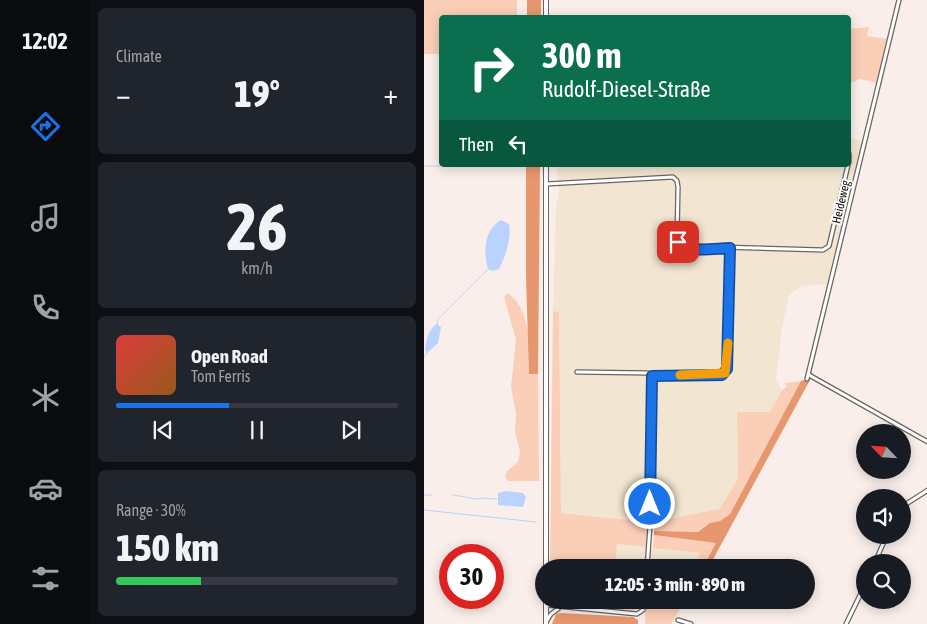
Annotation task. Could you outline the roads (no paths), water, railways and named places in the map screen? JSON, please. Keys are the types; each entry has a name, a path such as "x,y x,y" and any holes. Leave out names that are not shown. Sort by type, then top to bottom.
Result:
{"main road":[{"path":"546,0 546,15"},
{"path":"546,167 546,559"},
{"path":"546,609 546,624"}],"street":[{"name":"Heideweg","path":"899,0 808,377 927,442"},
{"path":"546,184 673,177 677,181 678,187 677,239 680,244 689,248 826,250 830,243 848,167"},
{"path":"577,372 648,373 652,376 725,373 730,248"},
{"path":"648,559 650,526 652,376"},
{"path":"911,501 927,490"},
{"path":"846,624 856,603"},
{"path":"546,624 551,614 558,609"},
{"path":"572,609 636,614 643,609"},
{"path":"678,620 691,624"}],"water":[{"path":"501,220 509,224 509,241 499,269 492,271 488,269 486,262 486,242 491,229"},
{"path":"437,324 441,327 438,343 426,354 427,338"},
{"path":"506,491 523,493 526,497 523,507 498,505 498,493"}],"waterway":[{"path":"424,166 439,166"},
{"path":"437,324 438,319 488,269"},
{"path":"424,495 432,495"},
{"path":"453,495 477,499 497,499"},
{"path":"424,510 536,522"}]}
